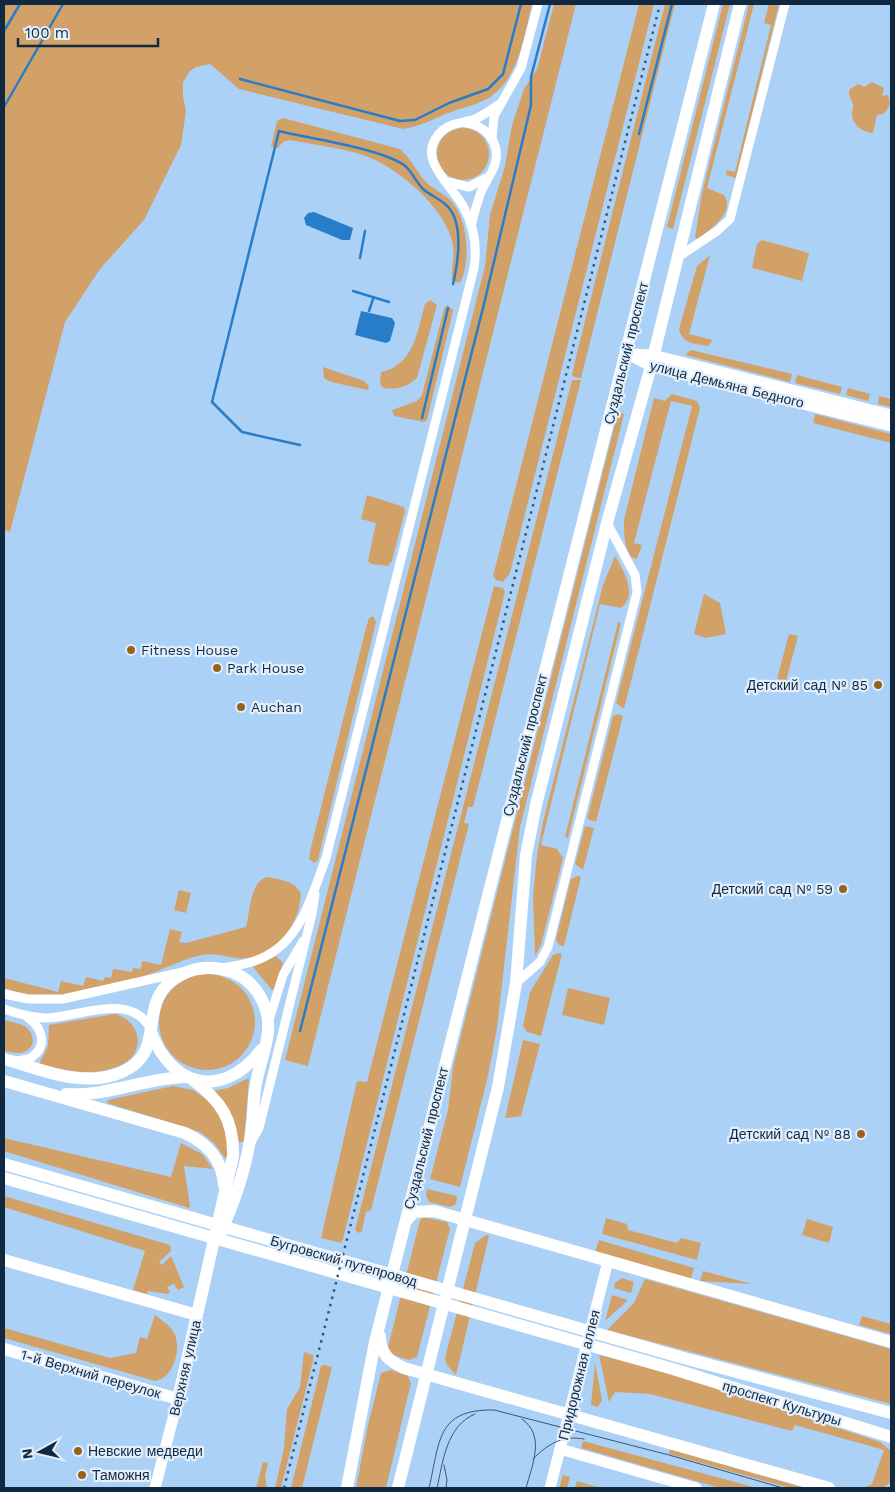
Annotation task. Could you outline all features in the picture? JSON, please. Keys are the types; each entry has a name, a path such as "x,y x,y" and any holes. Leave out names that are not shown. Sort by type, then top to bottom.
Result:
{"main road":[{"name":"Суздальский проспект","path":"347,1488 362,1403 381,1321 714,4"},
{"name":"Суздальский проспект","path":"398,1488 498,1087 516,983 526,855 536,805 607,523 652,361 740,4"},
{"path":"9,1060 75,1078 89,1078 120,1073 142,1057 150,1044 152,1014 157,996 168,982 198,968 222,968 236,973 254,987 265,1007 268,1022 264,1046 241,1071 209,1081 189,1078 157,1079 94,1093 76,1095 41,1091"},
{"path":"151,1030 166,1061 189,1078"},
{"name":"Верхняя улица","path":"214,1248 233,1206 249,1147 255,1089 264,1046"},
{"name":"Верхняя улица","path":"178,1399 214,1248 224,1190 233,1156 231,1125 216,1100 189,1078"},
{"path":"4,1081 185,1133 210,1149 220,1163 224,1190"},
{"name":"Бугровский путепровод","path":"6,1164 680,1357"},
{"name":"Бугровский путепровод","path":"4,1178 673,1369"},
{"path":"406,1221 414,1212 420,1210 464,1220 891,1342"},
{"path":"4,1260 197,1315"},
{"path":"381,1321 380,1343 386,1356 396,1364 828,1488"},
{"name":"1-й Верхний переулок","path":"4,1349 178,1399"},
{"name":"проспект Культуры","path":"680,1357 891,1412"},
{"name":"проспект Культуры","path":"673,1369 890,1437"}],"street":[{"path":"471,226 488,176 496,159 492,140 492,128 498,104 521,68 538,4"},
{"path":"678,258 717,231 730,219 785,4"},
{"path":"222,968 262,958 289,940 298,926 327,855 474,268 476,248 471,226 465,210 433,164 433,146 438,136 447,128 476,118 498,104"},
{"path":"464,122 483,129 492,140"},
{"path":"447,182 469,187 488,176"},
{"name":"улица Демьяна Бедного","path":"626,354 891,426"},
{"name":"улица Демьяна Бедного","path":"652,361 891,415"},
{"path":"516,983 540,962 548,947 637,592 635,576 607,523"},
{"path":"249,1147 259,1128 307,936 317,881"},
{"path":"268,1022 289,961 307,936"},
{"path":"4,994 28,999 63,999 198,968"},
{"path":"27,1016 65,1016 121,1008 136,1013 147,1022 151,1030"},
{"path":"4,1009 27,1016 36,1022 42,1035 41,1048 32,1058 9,1060"},
{"name":"Придорожная аллея","path":"550,1488 608,1261"},
{"name":"Верхняя улица","path":"155,1488 178,1399"},
{"path":"560,1449 696,1488"}],"shaded area":[{"path":"4,4 532,4 523,43 513,69 498,91 479,103 410,128 403,129 239,89 210,64 196,67 190,71 183,82 186,111 181,145 144,220 100,269 65,322 10,532 4,530"},
{"path":"554,4 576,4 308,1066 285,1060 485,266 490,215 505,166 512,125 524,89 537,69"},
{"path":"639,4 654,4 510,573 503,582 496,580 493,576"},
{"path":"665,4 675,4 581,378 574,377 572,375 576,357"},
{"path":"723,4 730,4 673,229 667,227"},
{"path":"749,4 754,4 707,188 724,195 727,208 720,220 698,240 695,237 702,193"},
{"path":"769,4 779,4 736,178 726,175 727,170 735,172 771,25 764,23"},
{"path":"872,82 884,88 882,96 888,95 890,103 883,114 877,115 873,133 865,131 854,121 852,117 853,106 849,93 851,89 859,84 864,87"},
{"path":"283,118 400,149 426,182 448,198 460,215 464,226 467,250 461,281 458,283 452,280 453,245 443,220 435,208 414,186 379,162 358,154 290,140 283,142 278,148 271,147 277,121"},
{"path":"458,128 468,128 482,135 489,149 489,159 482,173 468,180 458,180 448,176 441,169 437,159 437,149 441,139 448,132"},
{"path":"762,240 809,253 802,281 752,268 757,244"},
{"path":"710,255 689,334 713,340 708,346 694,344 686,340 679,329 697,266"},
{"path":"430,300 437,305 417,378 402,387 384,388 380,384 381,372 392,368 407,355 416,336 425,304"},
{"path":"447,305 453,310 427,420 424,422 394,416 392,410 417,401 422,395 444,309"},
{"path":"691,350 792,374 790,382 685,355"},
{"path":"323,367 364,381 369,386 368,390 331,382 324,378"},
{"path":"797,375 842,387 840,394 795,383"},
{"path":"572,380 581,380 473,807 468,807 464,823 469,824 371,1210 366,1212 362,1231 359,1233 355,1230"},
{"path":"848,388 870,394 868,401 846,395"},
{"path":"672,394 697,401 700,408 624,709 616,703 692,406 671,401 634,543 642,545 637,559 631,557 627,548 624,535 624,520 654,398 665,401"},
{"path":"879,396 891,399 891,407 878,404"},
{"path":"618,412 624,414 520,827 497,1028 488,1076 460,1187 430,1179 448,1110 453,1067"},
{"path":"815,414 891,434 891,443 813,423"},
{"path":"367,495 404,507 405,511 392,561 388,566 371,564 368,561 376,523 361,519"},
{"path":"615,556 628,583 628,596 626,603 621,608 600,604 541,845 557,849 563,858 541,945 535,956 533,896 537,855 543,822 603,585"},
{"path":"494,586 503,588 505,592 341,1243 321,1238 357,1081 367,1082"},
{"path":"704,594 720,603 726,634 706,638 694,634"},
{"path":"373,616 376,622 318,860 314,863 309,859 311,847 366,628 369,618"},
{"path":"618,622 621,623 568,838 565,837"},
{"path":"789,634 798,636 786,681 777,679"},
{"path":"618,714 623,716 596,822 587,819 613,716"},
{"path":"585,826 594,828 583,870 575,864"},
{"path":"577,876 581,877 564,946 559,945 556,939 571,879"},
{"path":"268,877 295,886 301,893 300,902 295,919 286,935 273,947 256,956 240,958 211,954 202,955 189,958 126,982 95,990 50,997 24,995 4,988 4,978 58,992 61,981 83,986 86,977 103,981 105,977 111,978 113,969 132,972 133,968 141,969 142,961 161,965 170,929 182,932 179,942 186,943 246,927 254,890 262,879"},
{"path":"179,890 191,893 186,913 174,910"},
{"path":"562,954 541,1036 527,1032 523,1026 530,992 553,955"},
{"path":"276,956 283,963 275,989 272,990 253,967"},
{"path":"207,974 225,978 241,988 251,1004 255,1022 251,1040 241,1056 225,1066 207,1070 189,1066 173,1056 163,1040 159,1022 163,1004 173,988 189,978"},
{"path":"568,988 610,998 604,1025 562,1015"},
{"path":"115,1014 131,1024 138,1038 134,1054 128,1061 109,1069 89,1072 69,1071 39,1064 48,1046 49,1025"},
{"path":"4,1020 27,1028 33,1042 28,1050 21,1053 4,1051"},
{"path":"523,1040 540,1044 521,1116 505,1118"},
{"path":"249,1078 244,1142 238,1142 230,1114 213,1091 228,1088"},
{"path":"173,1086 193,1090 212,1103 227,1126 228,1158 225,1158 214,1143 200,1132 107,1103 108,1100"},
{"path":"4,1138 171,1177 181,1143 202,1154 213,1169 184,1166 189,1208 4,1151"},
{"path":"427,1189 457,1196 456,1204 450,1207 429,1202 426,1196"},
{"path":"4,1196 170,1245 171,1251 159,1262 162,1265 171,1256 184,1287 178,1290 174,1284 167,1287 170,1292 167,1294 148,1291 147,1294 133,1290 145,1251 4,1207"},
{"path":"423,1217 447,1222 450,1229 417,1357 409,1360 393,1355 388,1347 420,1220"},
{"path":"606,1218 627,1224 628,1230 677,1243 681,1238 701,1243 697,1260 602,1234"},
{"path":"807,1219 833,1227 829,1243 802,1235"},
{"path":"486,1235 489,1236 456,1375 447,1365 445,1358 475,1243"},
{"path":"599,1240 694,1268 691,1279 595,1252"},
{"path":"703,1271 752,1284 700,1281"},
{"path":"622,1278 634,1282 631,1293 614,1288 615,1283"},
{"path":"645,1279 891,1349 891,1404 607,1330 634,1303"},
{"path":"612,1295 628,1300 605,1321"},
{"path":"155,1315 173,1331 176,1338 177,1353 172,1368 162,1379 155,1381 4,1338 4,1328 110,1358 136,1353 140,1337 147,1339"},
{"path":"862,1316 891,1324 891,1334 859,1325"},
{"path":"304,1352 313,1355 313,1361 281,1488 275,1488 284,1448 287,1409 300,1387"},
{"path":"599,1355 698,1381 880,1442 891,1451 891,1482 883,1488 863,1488 872,1484 884,1450 795,1425 792,1431 650,1394 615,1392 609,1402"},
{"path":"595,1363 602,1400 598,1407 591,1405"},
{"path":"321,1366 332,1367 302,1488 291,1488"},
{"path":"391,1370 408,1376 411,1383 386,1488 356,1488 368,1425 381,1373"},
{"path":"583,1441 757,1488 720,1488 581,1448"},
{"path":"670,1449 805,1488 790,1488 669,1454"},
{"path":"263,1462 268,1463 265,1476 267,1488 256,1488"},
{"path":"563,1475 570,1477 567,1488 559,1488"},
{"path":"577,1481 601,1488 575,1488"}],"water":[{"path":"314,212 353,228 350,240 342,240 306,225 304,218 308,213"},
{"path":"361,311 392,318 395,323 390,341 386,343 355,335"}],"waterway":[{"path":"4,31 20,4"},
{"path":"4,107 63,4"},
{"path":"240,79 400,121 415,120 449,103 488,89 503,74 521,4"},
{"path":"300,1031 484,304 531,105 531,77 550,4"},
{"path":"639,134 672,4"},
{"path":"300,445 242,432 212,402 279,131 362,149 393,159 407,167 423,189 445,204 455,220 458,231 458,254 453,284"},
{"path":"360,258 365,231"},
{"path":"353,291 389,302"},
{"path":"369,311 373,299"},
{"path":"422,418 448,308"}],"tram line":[{"path":"429,1488 439,1443 444,1431 451,1422 461,1415 475,1411 494,1410 669,1455 783,1488"},
{"path":"437,1488 444,1456 452,1436 465,1420 475,1414"},
{"path":"522,1419 534,1434 535,1442 534,1461 526,1488"},
{"path":"533,1459 544,1449 556,1442 569,1438 584,1439"},
{"path":"444,1465 447,1480 446,1488"}],"railway":[{"path":"284,1488 660,4"}],"place":[{"name":"Fitness House","path":"131,650"},
{"name":"Park House","path":"217,668"},
{"name":"Детский сад № 85","path":"878,685"},
{"name":"Auchan","path":"241,707"},
{"name":"Детский сад № 59","path":"843,889"},
{"name":"Детский сад № 88","path":"861,1134"},
{"name":"Невские медведи","path":"78,1451"},
{"name":"Таможня","path":"82,1475"}]}
